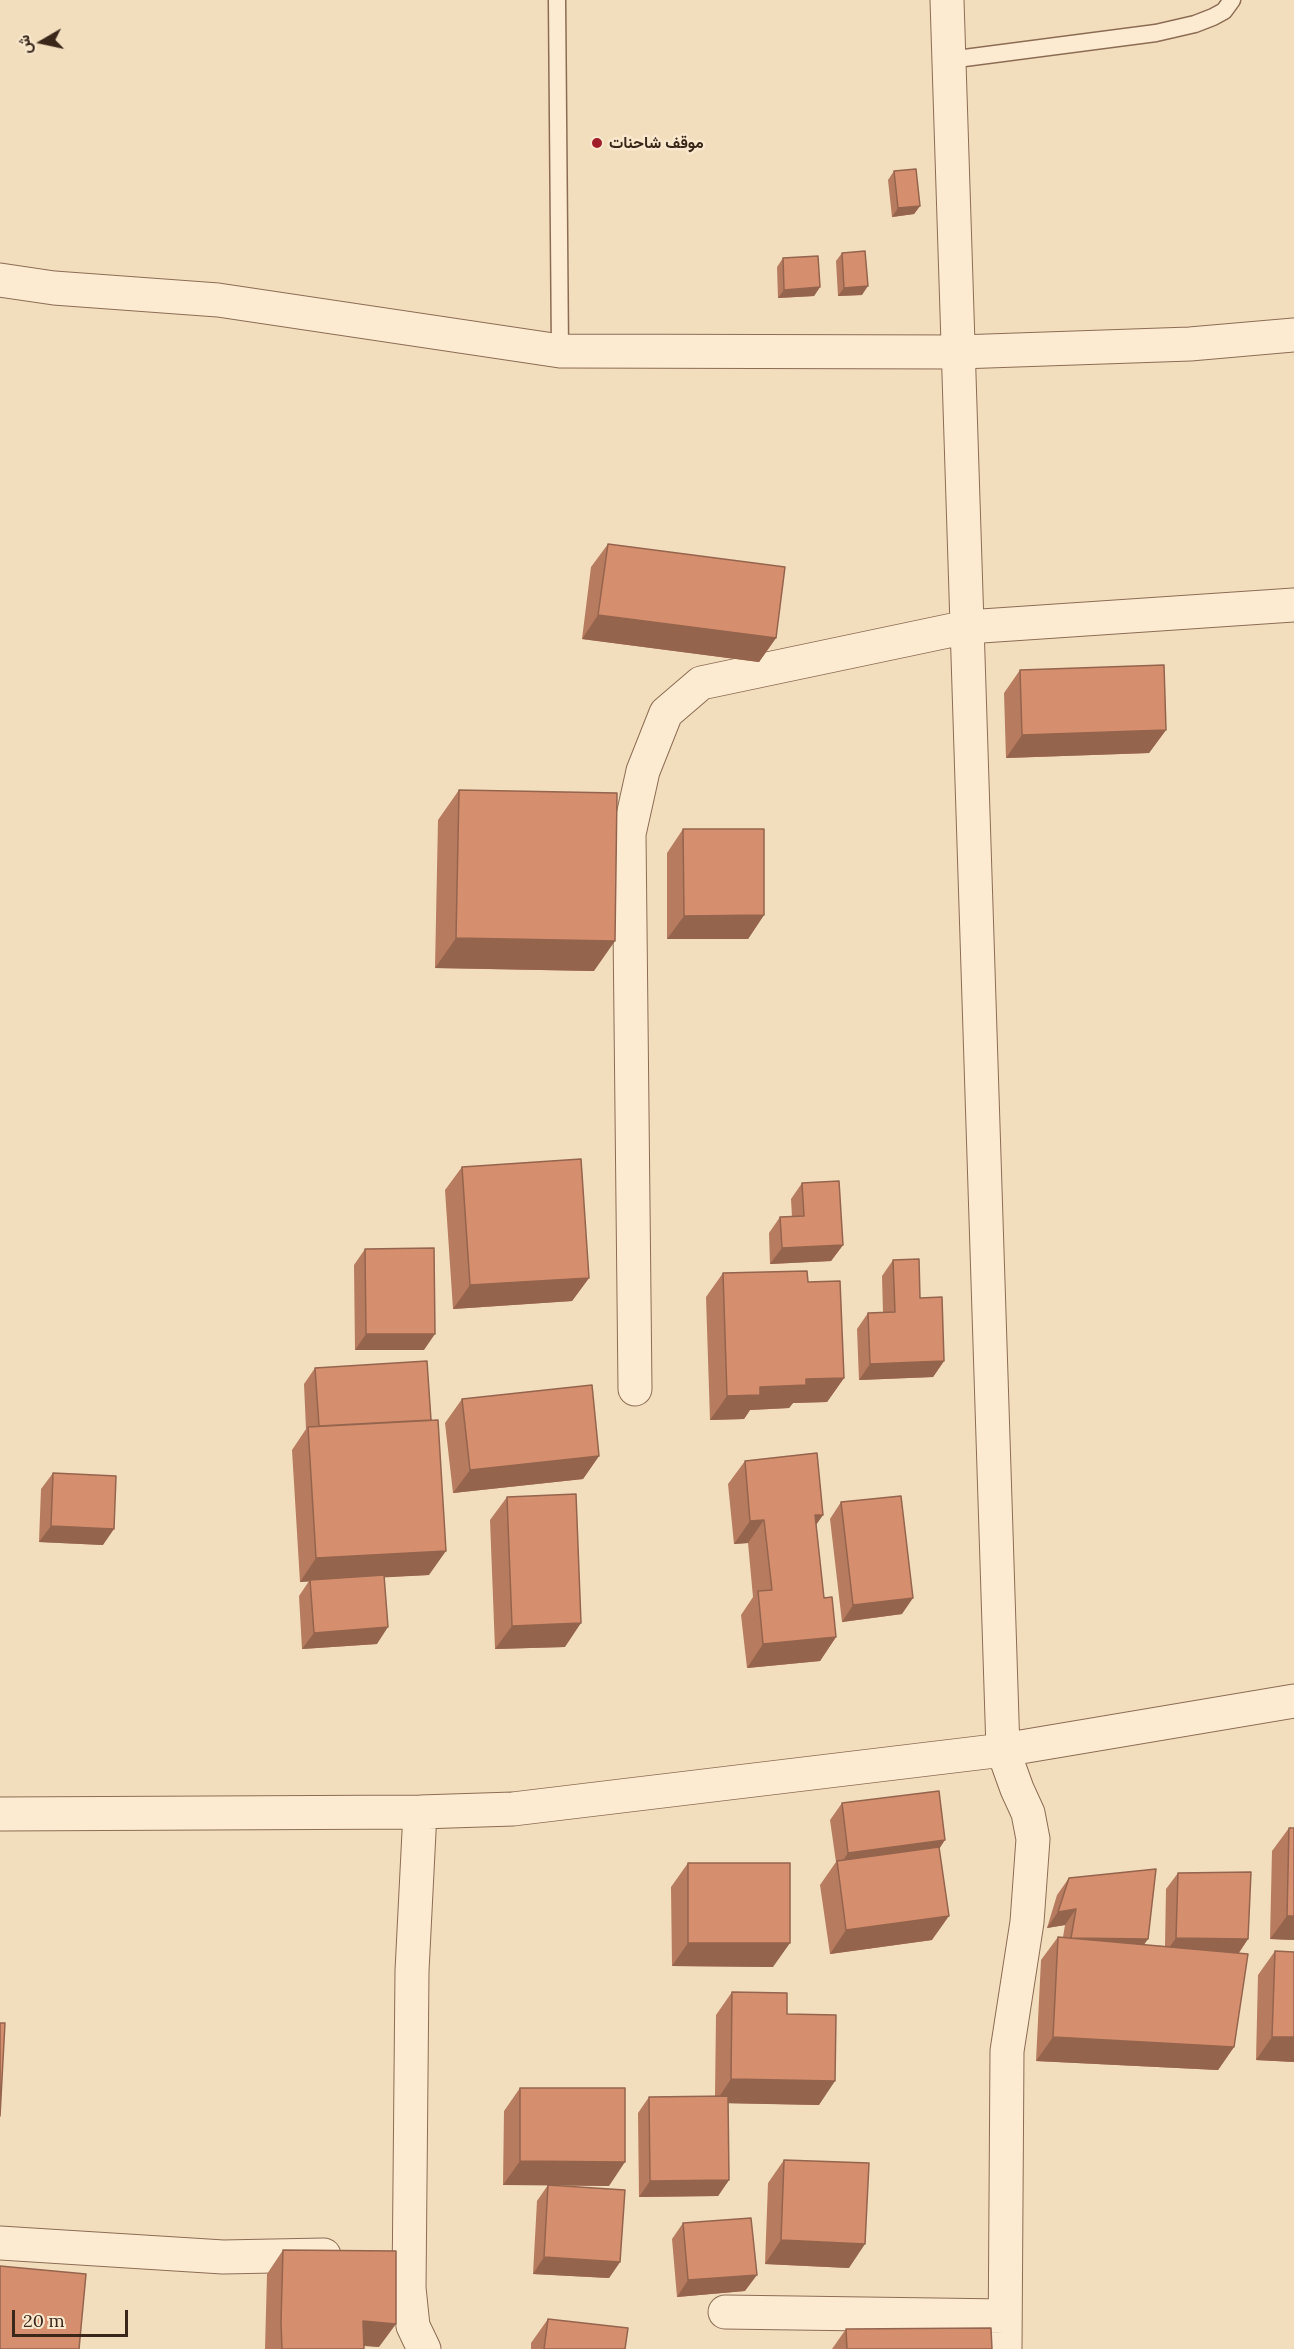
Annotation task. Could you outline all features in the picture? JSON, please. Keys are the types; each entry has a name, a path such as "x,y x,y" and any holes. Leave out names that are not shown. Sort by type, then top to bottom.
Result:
{"street":[{"path":"947,0 1003,1750 1028,1813 1033,1839 1027,1922 1007,2050 1005,2349"},
{"path":"0,280 54,288 218,300 560,351 959,352 1190,344 1294,335"},
{"path":"635,1389 629,834 643,771 666,713 701,683 967,627 1294,605"},
{"path":"0,1814 420,1812 513,1809 1003,1750 1294,1701"},
{"path":"420,1812 412,1971 410,2288 413,2326 424,2349"},
{"path":"0,2242 222,2257 410,2253"},
{"path":"725,2312 1005,2316"}],"lane":[{"path":"557,0 560,351"},
{"path":"949,60 1156,33 1195,24 1213,17 1224,10 1232,0"}],"building":[{"path":"916,169 920,206 898,208 894,171"},
{"path":"865,251 868,286 844,288 842,253"},
{"path":"818,256 820,287 784,290 783,258"},
{"path":"608,544 785,567 776,638 598,615"},
{"path":"1164,665 1166,730 1022,735 1020,670"},
{"path":"459,790 617,793 615,941 456,938"},
{"path":"683,829 764,829 764,915 684,916"},
{"path":"581,1159 589,1278 470,1285 462,1167"},
{"path":"839,1181 843,1245 782,1248 780,1217 804,1216 802,1183"},
{"path":"434,1248 435,1334 366,1334 365,1249"},
{"path":"919,1259 920,1298 942,1297 944,1361 870,1364 868,1313 895,1312 893,1260"},
{"path":"807,1271 808,1282 840,1281 844,1378 806,1379 806,1385 760,1387 760,1395 727,1396 723,1273"},
{"path":"427,1361 431,1420 319,1426 315,1368"},
{"path":"592,1385 599,1456 470,1470 462,1399"},
{"path":"438,1420 446,1551 316,1558 308,1427"},
{"path":"817,1453 823,1515 815,1515 824,1598 832,1597 836,1637 763,1644 758,1591 772,1590 764,1520 750,1521 745,1461"},
{"path":"53,1473 116,1476 114,1529 51,1526"},
{"path":"576,1494 581,1623 512,1626 507,1497"},
{"path":"901,1496 913,1598 853,1605 841,1502"},
{"path":"384,1575 388,1627 314,1633 310,1580"},
{"path":"939,1791 945,1840 848,1853 842,1803"},
{"path":"1289,1828 1294,1828 1294,1916 1287,1916"},
{"path":"939,1847 949,1916 846,1930 837,1861"},
{"path":"688,1863 790,1863 790,1943 688,1943"},
{"path":"1156,1869 1148,1939 1071,1938 1076,1909 1058,1912 1069,1878"},
{"path":"1251,1872 1248,1939 1176,1938 1178,1873"},
{"path":"1058,1937 1248,1954 1234,2047 1053,2037"},
{"path":"1275,1951 1294,1952 1294,2037 1272,2037"},
{"path":"732,1992 787,1993 787,2014 836,2015 835,2081 731,2079"},
{"path":"0,2023 5,2023 0,2116"},
{"path":"520,2088 625,2088 625,2162 520,2161"},
{"path":"728,2096 729,2180 650,2181 649,2097"},
{"path":"784,2160 869,2163 865,2244 781,2240"},
{"path":"548,2185 625,2190 620,2262 544,2257"},
{"path":"751,2218 757,2275 688,2280 683,2223"},
{"path":"283,2250 396,2251 396,2324 363,2321 364,2349 282,2349"},
{"path":"0,2266 86,2274 79,2349 0,2349"},
{"path":"548,2319 628,2328 625,2349 544,2349"},
{"path":"991,2328 992,2349 847,2349 846,2329"}],"place":[{"name":"موقف شاحنات","path":"597,143"}]}
